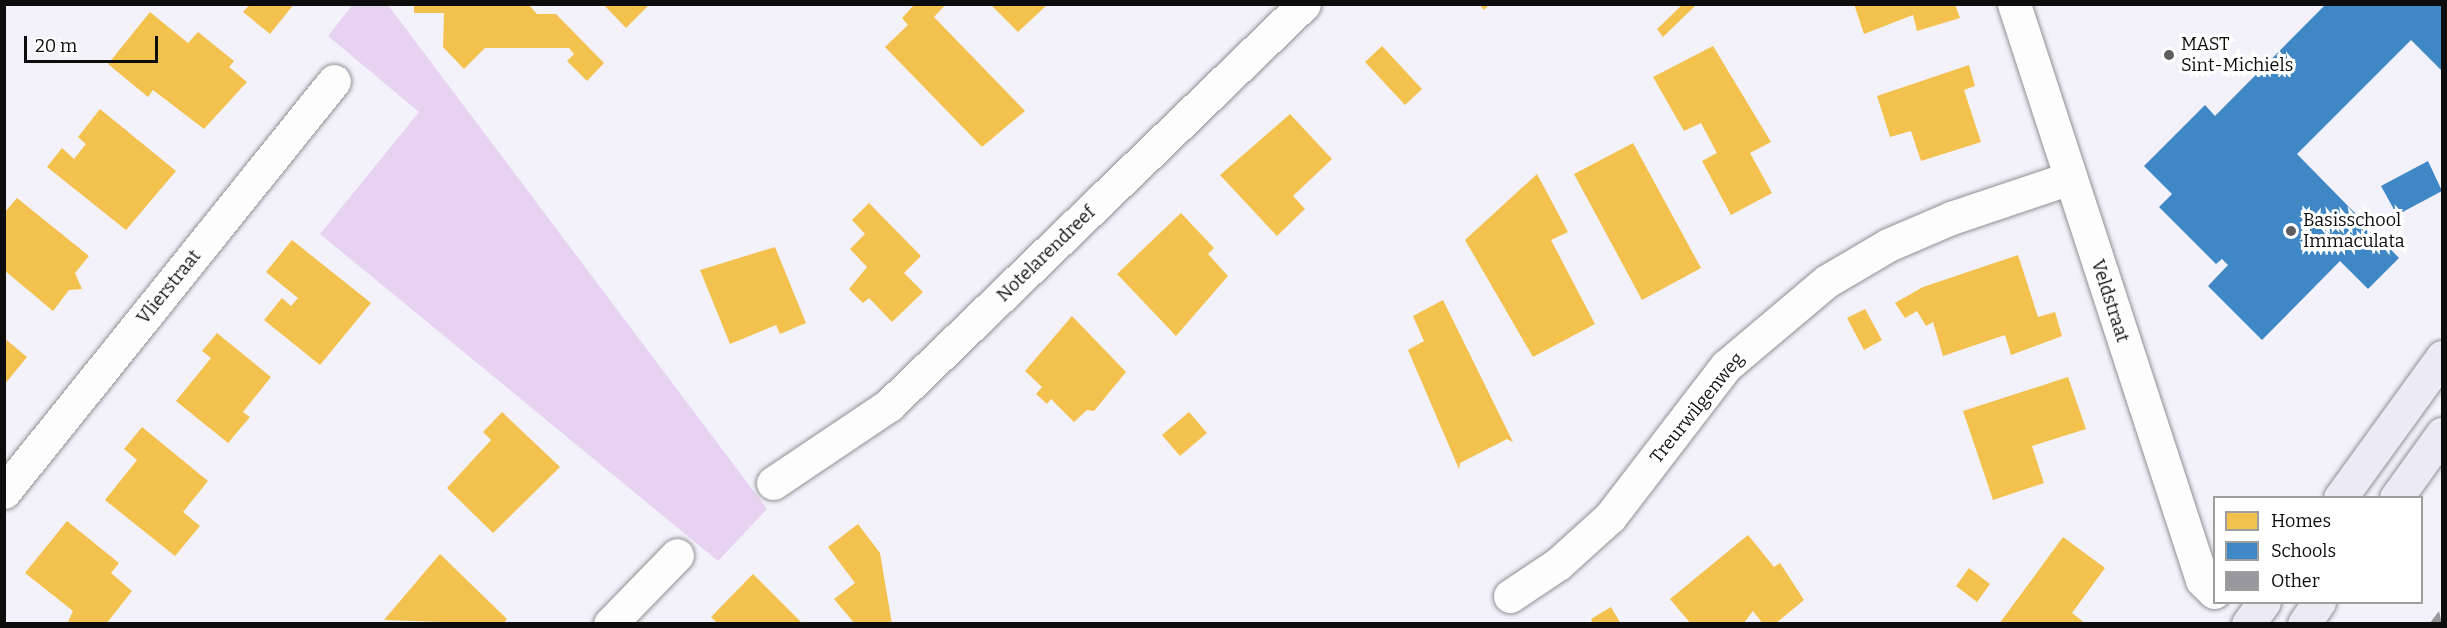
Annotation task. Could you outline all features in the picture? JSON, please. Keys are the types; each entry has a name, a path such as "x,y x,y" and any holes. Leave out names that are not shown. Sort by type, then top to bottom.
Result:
{"main road":[{"path":"2341,496 2442,357"},
{"path":"2397,496 2442,434"},
{"path":"2304,624 2318,604"}],"street":[{"name":"Notelarendreef","path":"773,483 889,405 1304,4"},
{"name":"Veldstraat","path":"2014,4 2202,580 2213,591"},
{"name":"Vlierstraat","path":"4,492 333,81"},
{"name":"Treurwilgenweg","path":"1510,596 1558,564 1610,517 1726,366 1827,281 1930,227 2070,178"},
{"path":"610,624 677,555"}],"shaded area":[{"path":"353,4 388,5 767,509 718,561 320,234 419,112 328,36"}],"building: Homes":[{"path":"250,4 294,4 270,34 243,12"},
{"path":"414,4 528,4 537,14 556,14 604,63 587,81 567,61 574,54 569,48 485,48 464,69 443,47 444,13 414,13"},
{"path":"603,4 650,4 626,28"},
{"path":"915,4 946,4 934,17 1025,111 982,147 885,47 908,25 902,18"},
{"path":"990,4 1048,4 1018,32"},
{"path":"1479,4 1490,4 1484,10"},
{"path":"1683,4 1697,4 1663,37 1657,29"},
{"path":"1854,4 1955,4 1960,18 1917,31 1913,15 1864,34"},
{"path":"150,12 188,43 198,32 234,61 229,67 247,82 204,129 153,90 148,97 108,64"},
{"path":"1382,46 1422,89 1405,105 1365,62"},
{"path":"1713,46 1771,142 1750,153 1772,193 1731,215 1702,161 1717,153 1701,123 1684,131 1653,77"},
{"path":"1969,65 1975,86 1964,90 1981,142 1921,161 1911,131 1890,137 1877,96"},
{"path":"100,109 176,171 126,230 47,167 62,148 74,159 86,144 78,137"},
{"path":"1290,114 1332,159 1293,196 1305,209 1277,236 1220,175"},
{"path":"1633,143 1701,268 1642,300 1574,174"},
{"path":"1537,174 1568,232 1551,240 1595,324 1533,357 1465,240"},
{"path":"17,198 89,256 75,273 82,289 69,290 53,311 4,270 4,213"},
{"path":"869,203 921,256 904,273 923,292 892,322 869,298 863,303 849,289 867,267 850,249 865,234 852,220"},
{"path":"1181,213 1214,248 1208,254 1228,276 1176,336 1117,274"},
{"path":"292,240 371,303 320,365 264,320 282,298 291,306 298,298 266,272"},
{"path":"775,247 806,323 780,334 776,325 730,344 700,270"},
{"path":"2018,255 2038,317 2055,312 2062,336 2011,355 2005,335 1943,356 1933,322 1926,326 1917,311 1905,318 1895,303 1923,287"},
{"path":"1443,300 1513,442 1507,439 1460,463 1459,469 1408,350 1424,341 1413,316"},
{"path":"1865,309 1882,340 1864,350 1847,318"},
{"path":"1072,316 1126,372 1094,411 1087,410 1074,422 1051,399 1047,404 1036,394 1042,387 1025,371"},
{"path":"217,333 271,377 243,412 250,417 228,443 176,401 211,358 202,351"},
{"path":"4,338 27,357 4,385"},
{"path":"2068,377 2086,429 2032,446 2044,483 1993,500 1963,411"},
{"path":"502,412 560,467 493,533 447,488 491,440 483,432"},
{"path":"1189,412 1207,433 1180,456 1162,435"},
{"path":"142,427 208,481 183,512 200,526 175,556 105,500 137,460 124,449"},
{"path":"67,521 119,563 111,573 132,591 106,624 67,624 73,611 25,573"},
{"path":"858,524 880,553 892,624 855,624 834,599 855,583 828,547"},
{"path":"1748,535 1774,567 1780,563 1804,600 1775,624 1763,624 1753,611 1743,624 1691,624 1670,599"},
{"path":"2063,537 2105,568 2072,613 2086,624 1999,624"},
{"path":"440,554 507,619 503,624 384,620"},
{"path":"1969,568 1990,584 1977,602 1956,586"},
{"path":"753,574 803,624 718,624 711,617"},
{"path":"1611,607 1621,624 1593,624 1591,619"}],"building: Schools":[{"path":"2326,4 2442,4 2442,71 2411,40 2297,154 2399,258 2368,289 2340,261 2262,340 2208,286 2228,265 2222,259 2216,264 2159,207 2172,194 2144,166 2205,105 2215,116"},
{"path":"2428,161 2442,191 2397,215 2381,186"}],"building: Other":[{"path":"2439,611 2442,624 2429,624"}],"place":[{"name":"MAST Sint-Michiels","path":"2169,55"},
{"name":"Basisschool Immaculata","path":"2291,231"}]}
